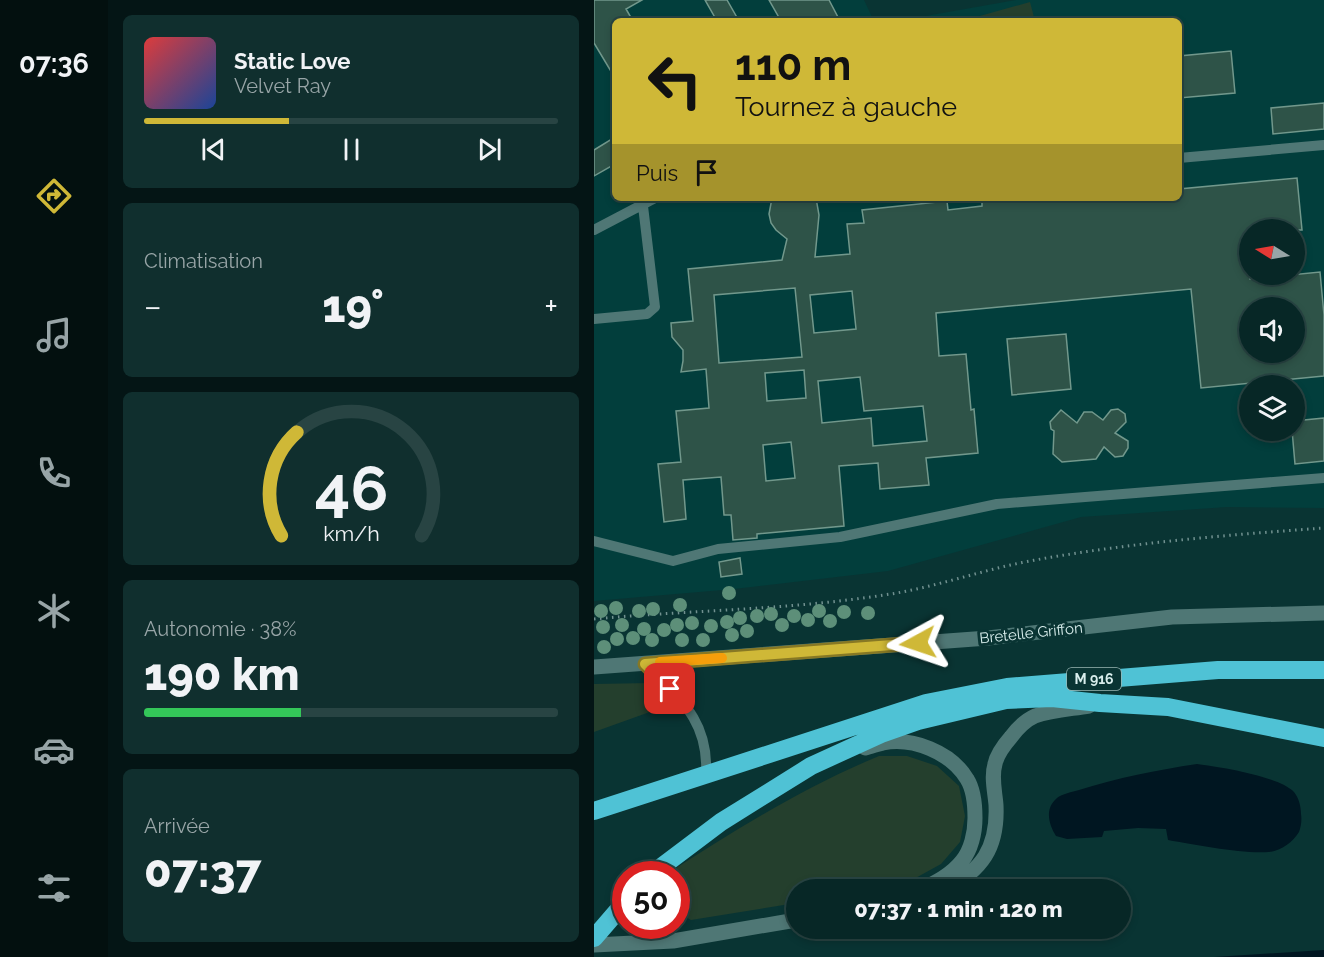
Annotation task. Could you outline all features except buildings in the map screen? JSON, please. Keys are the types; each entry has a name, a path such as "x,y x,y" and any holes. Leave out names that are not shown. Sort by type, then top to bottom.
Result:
{"highway":[{"name":"M 916","path":"661,861 701,828 805,759 869,722 926,703 1007,687 1218,670 1324,670"},
{"name":"M 916","path":"668,861 721,822 811,766 881,734 918,721 1006,700 1052,698 1168,707 1324,738"},
{"path":"594,811 869,722"},
{"path":"594,938 612,917"}],"main road":[{"name":"Bretelle Griffon","path":"594,667 988,638 1172,617 1324,613"},
{"path":"965,879 985,859 994,836 996,807 994,765 1001,748 1017,729 1033,717 1100,703"},
{"path":"811,766 884,742 904,742 926,747 951,760 967,779 973,796 975,832 962,861 942,879"},
{"path":"594,945 673,941 786,922"}],"lane":[{"path":"1182,158 1324,145"},
{"path":"594,230 650,201"},
{"path":"594,319 646,314 655,307 643,206"},
{"path":"594,541 673,561 718,549 840,537 997,504 1324,478"},
{"path":"645,664 683,702 698,723 706,748 706,775"}],"path":[{"path":"594,619 729,611 886,595 1029,561 1204,536 1324,528"}],"shaded area":[{"path":"594,0 864,0 873,18 612,18 612,201 1182,201 1182,18 914,18 1016,0 1324,0 1324,508 1227,507 1081,517 888,571 734,589 594,601"},
{"path":"1030,2 1034,18 973,18"},
{"path":"652,683 672,704 594,732 594,684"},
{"path":"879,756 907,756 937,766 959,786 965,816 960,842 941,864 914,879 786,879 786,905 690,919 690,861 688,861 797,795"}],"water":[{"path":"1197,764 1248,773 1286,786 1296,794 1300,806 1299,832 1278,850 1246,852 1168,840 1166,829 1138,828 1104,831 1102,837 1067,839 1056,836 1051,827 1050,807 1062,795 1122,778"},
{"path":"1324,950 1324,957 1214,957"}],"slow traffic":[{"path":"660,662 722,658"}],"route":[{"path":"670,689 645,664 918,643"}]}
